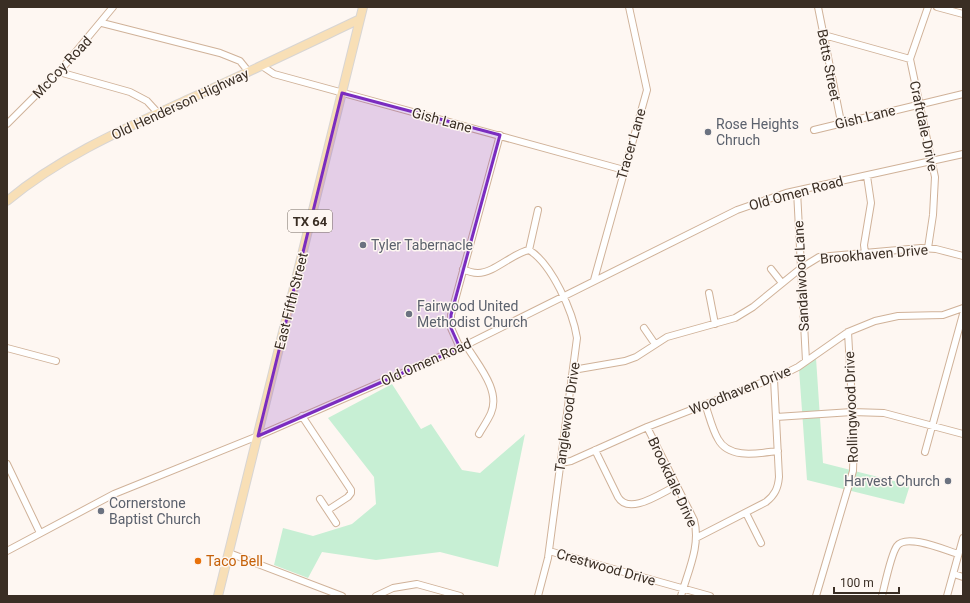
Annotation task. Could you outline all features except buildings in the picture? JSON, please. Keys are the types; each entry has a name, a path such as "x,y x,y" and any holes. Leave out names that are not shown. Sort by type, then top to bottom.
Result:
{"main road":[{"name":"East Fifth Street","path":"218,596 363,7"},
{"name":"Old Henderson Highway","path":"7,201 32,181 65,160 158,114 360,19"}],"street":[{"name":"McCoy Road","path":"7,124 59,72 102,23 113,7"},
{"name":"Tracer Lane","path":"594,280 647,90 628,7"},
{"name":"Betts Street","path":"818,7 841,122"},
{"path":"824,35 910,59 928,7"},
{"path":"937,7 963,14"},
{"path":"102,23 220,53 240,61 248,71"},
{"name":"Craftdale Drive","path":"910,59 935,177 935,194 928,248"},
{"name":"Gish Lane","path":"262,66 274,74 624,170"},
{"path":"59,72 130,92 147,101 158,114"},
{"name":"Gish Lane","path":"814,130 841,122 963,94"},
{"path":"479,434 491,413 494,404 493,392 463,347 450,322 500,135"},
{"name":"Old Omen Road","path":"7,551 114,494 258,436 463,347 594,280 737,210 797,191 963,154"},
{"path":"864,253 871,203 867,176"},
{"name":"Sandalwood Lane","path":"797,191 806,361"},
{"path":"463,269 473,272 483,272 521,252 529,250 538,210"},
{"name":"Brookhaven Drive","path":"574,370 625,361 636,357 668,337 735,318 744,314 801,268 819,257 928,248 963,256"},
{"name":"Tanglewood Drive","path":"529,250 537,256 564,296 575,324 577,338 549,551 538,596"},
{"path":"771,269 782,283"},
{"path":"709,293 715,324"},
{"name":"Woodhaven Drive","path":"561,463 571,461 646,427 774,379 798,367 848,332 886,317 935,316 963,308"},
{"path":"925,452 963,314"},
{"path":"644,328 655,344"},
{"name":"Rollingwood Drive","path":"816,596 853,471 854,453 848,332"},
{"path":"7,348 56,361"},
{"path":"696,538 746,513 773,497 778,484 778,451 774,379"},
{"path":"705,404 718,439 732,451 749,453 778,451"},
{"path":"776,417 852,412 884,413 963,434"},
{"path":"302,416 351,490 348,497 328,510"},
{"name":"Brookdale Drive","path":"646,427 694,520 697,530 696,546 681,596"},
{"path":"595,450 618,498 623,504 637,504 676,486"},
{"path":"7,464 40,533"},
{"path":"320,499 336,523"},
{"path":"746,513 761,543"},
{"path":"947,596 963,538"},
{"path":"882,596 894,551 900,542 910,540 958,554"},
{"name":"Crestwood Drive","path":"549,551 710,596"},
{"path":"229,553 342,596"},
{"path":"954,574 963,577"},
{"path":"379,596 393,588 417,584 460,596"}],"highlighted area":[{"path":"342,93 500,135 451,315 451,328 460,348 258,436 284,327"}],"green space":[{"path":"816,358 823,463 910,485 904,504 807,480 799,369"},
{"path":"392,384 421,429 431,424 462,470 480,473 525,434 498,567 440,552 376,560 322,552 308,578 274,565 283,528 313,536 352,524 376,504 374,477 328,418"}],"place":[{"name":"Rose Heights Chruch","path":"708,132"},
{"name":"Tyler Tabernacle","path":"363,245"},
{"name":"Fairwood United Methodist Church","path":"409,314"},
{"name":"Harvest Church","path":"948,481"},
{"name":"Cornerstone Baptist Church","path":"101,511"},
{"name":"Taco Bell","path":"198,561"}]}
